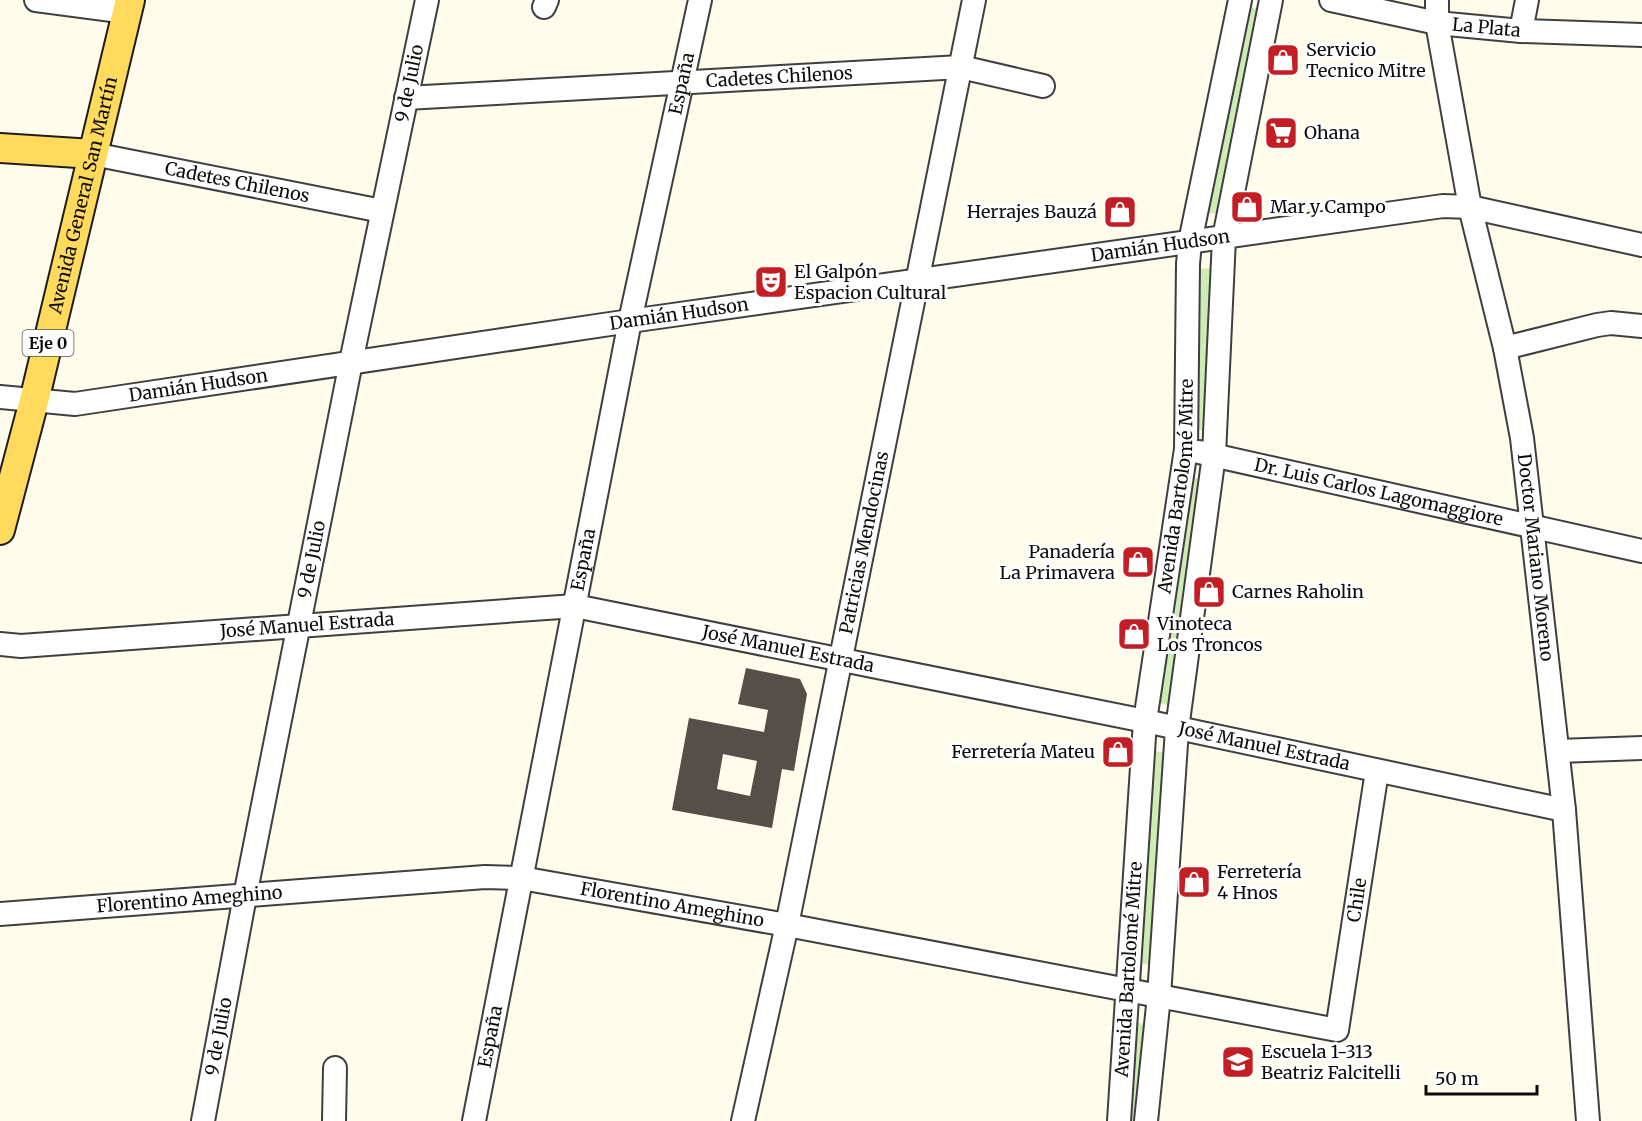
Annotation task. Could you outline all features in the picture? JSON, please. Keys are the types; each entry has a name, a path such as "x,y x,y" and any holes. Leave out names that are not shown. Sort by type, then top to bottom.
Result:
{"main road":[{"name":"Avenida General San Martín","path":"0,530 34,401 128,6"},
{"path":"0,148 93,154"}],"street":[{"path":"36,0 128,6"},
{"name":"9 de Julio","path":"203,1121 245,896 351,362 427,0"},
{"name":"España","path":"474,1121 630,321 700,0"},
{"name":"Patricias Mendocinas","path":"743,1121 787,925 974,0"},
{"name":"Avenida Bartolomé Mitre","path":"1119,1121 1145,722 1186,449 1190,242 1240,0"},
{"name":"Avenida Bartolomé Mitre","path":"1146,1121 1159,996 1177,729 1214,455 1224,238 1271,0"},
{"name":"La Plata","path":"1331,0 1437,23 1521,31 1642,35"},
{"name":"Doctor Mariano Moreno","path":"1437,0 1437,23 1470,207 1505,348 1522,438 1534,528 1564,810 1588,1121"},
{"path":"1521,31 1527,0"},
{"name":"Cadetes Chilenos","path":"406,98 961,67 1042,86"},
{"name":"Cadetes Chilenos","path":"93,154 382,211"},
{"name":"Damián Hudson","path":"0,397 75,404 630,321 1443,206 1470,207 1642,245"},
{"path":"1505,348 1604,324 1626,323 1642,326"},
{"name":"Dr. Luis Carlos Lagomaggiore","path":"1186,449 1642,551"},
{"name":"José Manuel Estrada","path":"0,644 21,645 575,606 841,659 1564,810"},
{"path":"1558,751 1642,748"},
{"name":"Chile","path":"1337,1030 1377,771"},
{"name":"Florentino Ameghino","path":"0,914 484,877 522,878 787,925 1337,1030"},
{"path":"334,1121 336,1068"}],"green space":[{"path":"1250,7 1259,9 1217,213 1207,214"},
{"path":"1210,268 1206,431 1197,430 1200,269"},
{"path":"1190,477 1200,479 1168,705 1158,703"},
{"path":"1154,751 1163,752 1150,965 1140,963"},
{"path":"1138,1023 1146,1024 1137,1121 1128,1121"}],"building":[{"path":"746,668 800,679 807,694 794,771 782,769 772,828 672,810 689,718 764,732 768,710 738,704","holes":["723,754 757,761 750,796 717,789"]}],"place":[{"name":"Servicio Tecnico Mitre","path":"1283,60"},
{"name":"Ohana","path":"1281,133"},
{"name":"Mar y Campo","path":"1247,207"},
{"name":"Herrajes Bauzá","path":"1120,212"},
{"name":"El Galpón Espacion Cultural","path":"771,282"},
{"name":"Panadería La Primavera","path":"1138,562"},
{"name":"Carnes Raholin","path":"1209,592"},
{"name":"Vinoteca Los Troncos","path":"1134,634"},
{"name":"Ferretería Mateu","path":"1118,752"},
{"name":"Ferretería 4 Hnos","path":"1194,882"},
{"name":"Escuela 1-313 Beatriz Falcitelli","path":"1238,1062"}]}
